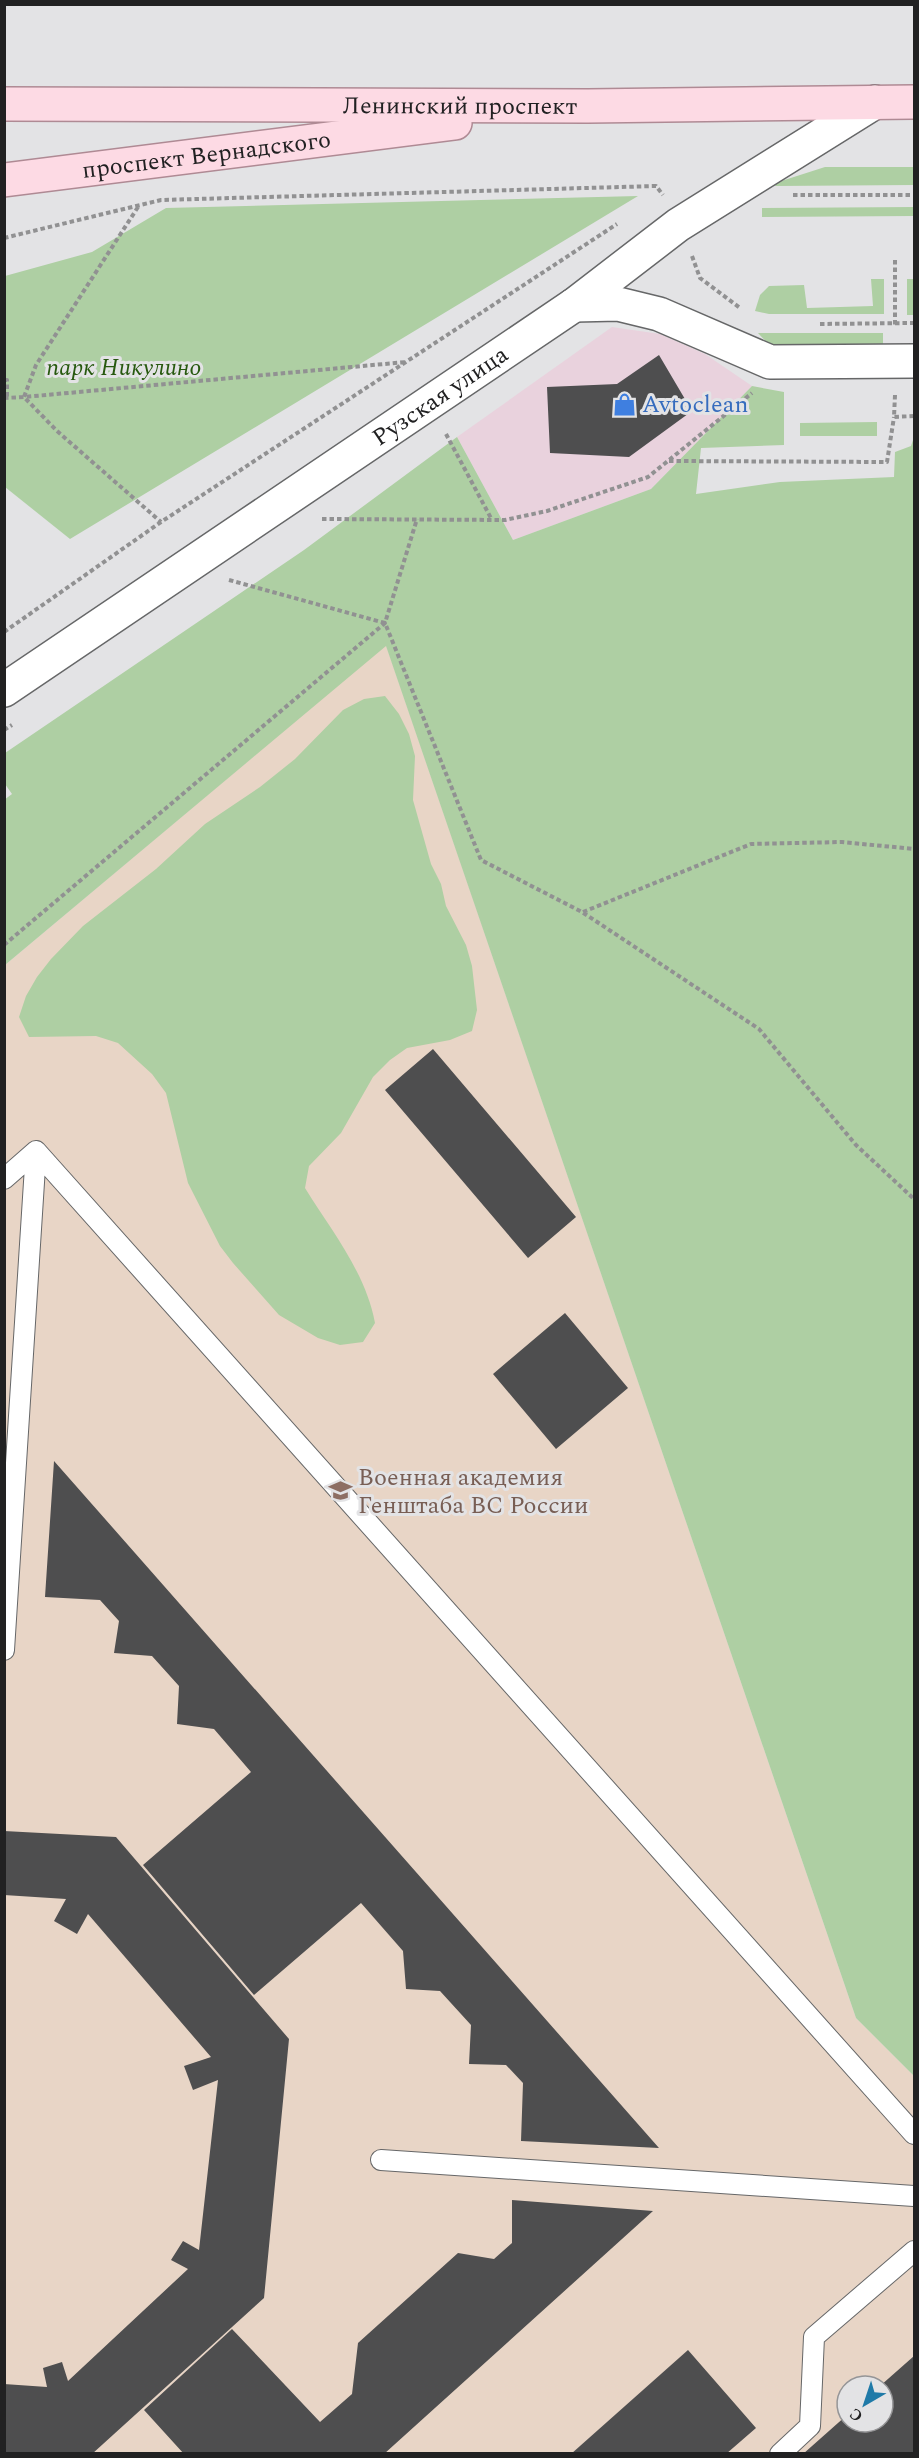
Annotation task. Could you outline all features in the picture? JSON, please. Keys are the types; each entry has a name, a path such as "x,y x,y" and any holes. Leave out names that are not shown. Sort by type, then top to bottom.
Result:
{"main road":[{"name":"Ленинский проспект","path":"4,104 588,106 915,102"},
{"name":"проспект Вернадского","path":"4,180 588,106"}],"street":[{"name":"Рузская улица","path":"4,690 574,305 678,225 875,102"},
{"path":"574,305 618,304 659,314 770,362 905,373"}],"lane":[{"path":"4,1179 36,1151"},
{"path":"4,1650 36,1151"},
{"path":"36,1151 915,2134"},
{"path":"381,2160 915,2196"},
{"path":"780,2454 810,2426 814,2337 915,2251"}],"path":[{"path":"4,238 161,200 656,186 663,194 653,201"},
{"path":"785,195 915,195"},
{"path":"24,396 36,365 138,207"},
{"path":"4,632 162,522 624,220"},
{"path":"895,260 895,323"},
{"path":"700,278 747,313"},
{"path":"817,324 915,323"},
{"path":"4,380 7,380 6,398 406,362"},
{"path":"668,461 887,462 894,417 905,373"},
{"path":"313,519 505,520 558,508 648,477 755,391"},
{"path":"24,396 57,431 162,522"},
{"path":"894,417 915,416"},
{"path":"442,428 492,520"},
{"path":"4,945 385,623 417,519"},
{"path":"223,578 385,623"},
{"path":"385,623 482,860 582,912 759,1029 856,1145 909,1196 915,1199"},
{"path":"582,912 751,844 842,842 915,849"}],"shaded area":[{"path":"612,327 660,334 705,354 752,386 651,489 513,540 457,437"},
{"name":"Военная академия Генштаба ВС России","path":"386,645 856,2018 914,2076 914,2453 5,2454 5,965"}],"green space":[{"path":"825,167 914,167 914,185 776,186 772,184"},
{"name":"парк Никулино","path":"638,196 70,539 5,487 5,276 92,252 166,208"},
{"path":"914,207 914,216 762,217 762,208"},
{"path":"871,279 884,279 884,314 769,314 755,311 760,295 769,286 804,285 807,308 873,306"},
{"path":"907,279 914,279 914,315 907,315"},
{"path":"758,333 883,333 883,347 773,349"},
{"path":"752,386 784,392 784,445 701,448 696,494 780,482 894,477 895,452 911,446 914,437 914,2076 856,2018 386,646 5,965 4,800 12,794 5,784 5,753 304,550 457,437 513,540 651,489"},
{"path":"877,422 877,436 800,436 800,423"},
{"path":"385,696 399,714 409,734 415,756 413,800 431,864 441,884 446,906 466,945 472,966 477,1010 472,1031 450,1040 407,1048 390,1060 373,1077 341,1133 309,1166 305,1188 356,1269 375,1323 363,1342 340,1345 318,1338 279,1315 220,1246 188,1183 166,1093 152,1074 118,1043 96,1036 29,1037 19,1017 26,996 37,977 83,926 156,869 205,824 260,787 295,759 343,710 364,699"}],"building":[{"path":"659,355 692,411 629,457 550,453 547,387 617,384"},
{"path":"433,1049 576,1217 528,1258 385,1090"},
{"path":"565,1313 628,1388 556,1449 493,1374"},
{"path":"54,1461 659,2148 521,2141 523,2083 506,2065 469,2064 471,2025 440,1991 406,1989 403,1951 361,1903 254,1995 143,1865 251,1772 214,1729 177,1724 179,1686 152,1656 114,1653 119,1621 100,1600 45,1597"},
{"path":"4,1831 116,1837 289,2039 264,2298 92,2454 4,2454 4,2384 47,2387 43,2368 62,2362 68,2381 188,2269 171,2260 183,2241 199,2250 218,2080 193,2090 184,2066 211,2057 88,1914 77,1934 54,1921 66,1899 4,1895"},
{"path":"512,2200 653,2211 384,2454 184,2454 144,2410 232,2329 320,2422 352,2394 358,2343 458,2253 494,2259 512,2243"},
{"path":"688,2350 756,2428 726,2454 571,2454"},
{"path":"914,2356 914,2454 803,2454 835,2426 835,2434 895,2434 894,2374"}],"place":[{"name":"Avtoclean","path":"624,404"},
{"name":"Военная академия Генштаба ВС России","path":"340,1491"}]}
